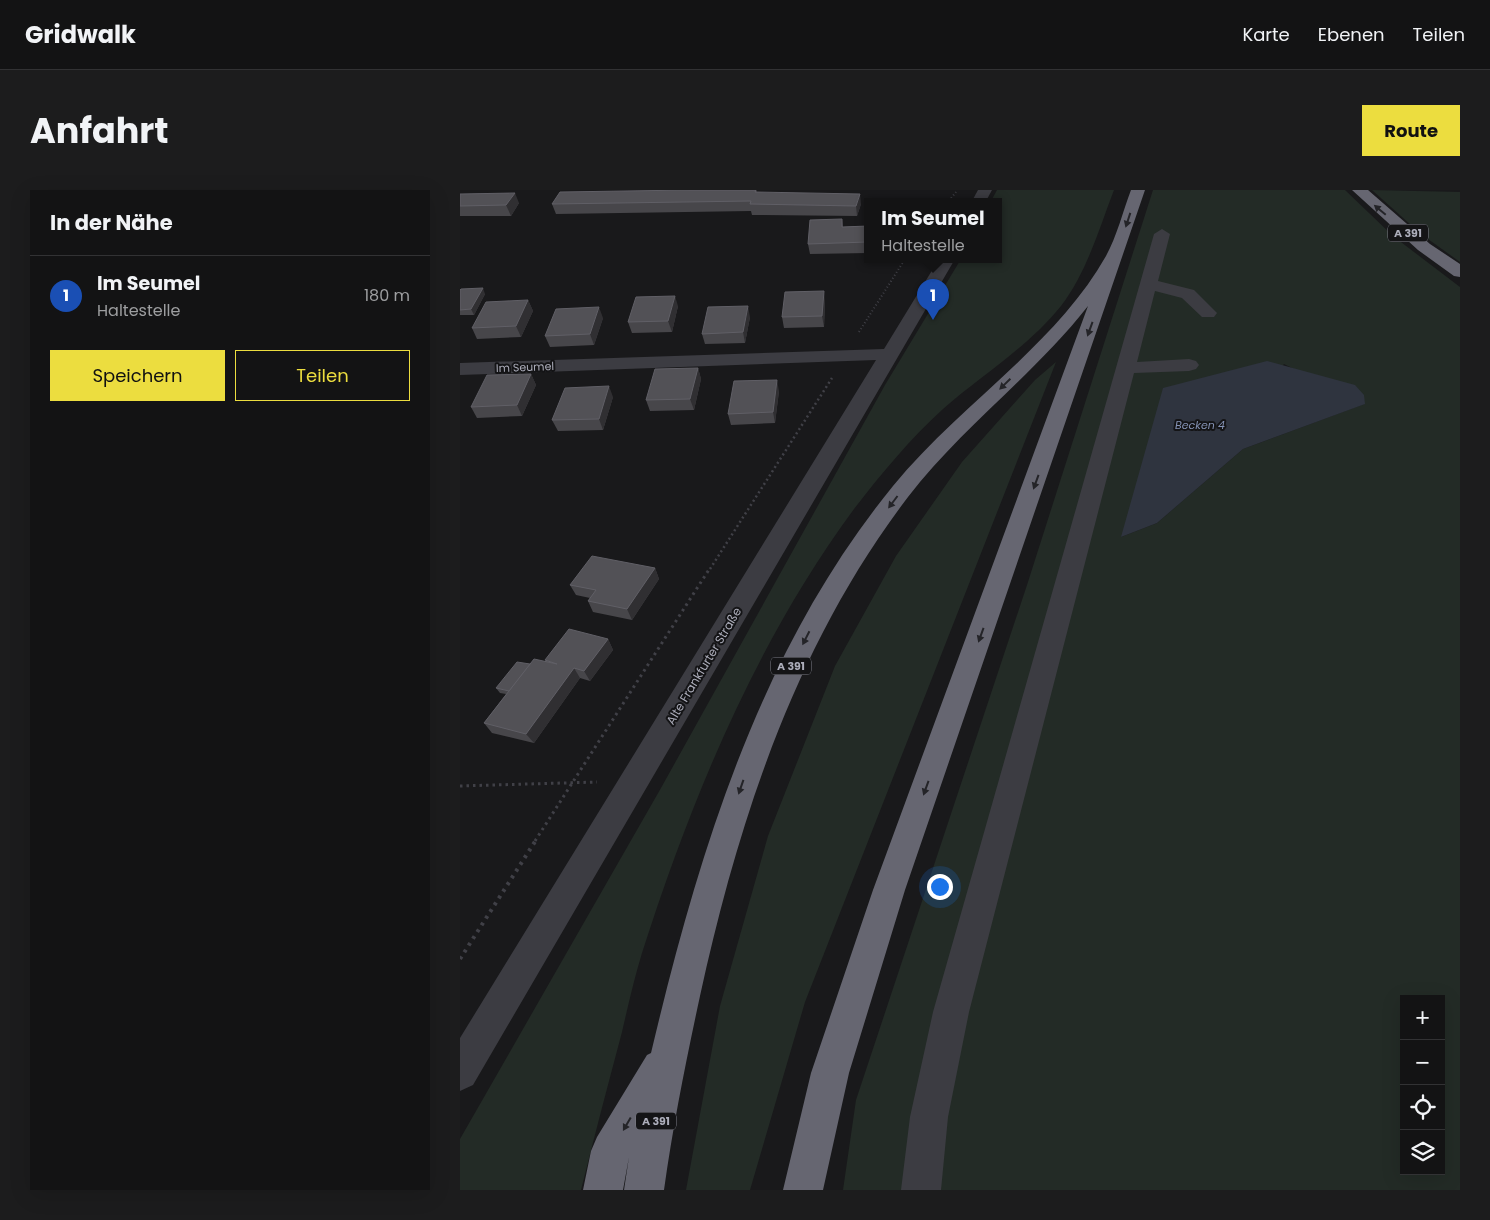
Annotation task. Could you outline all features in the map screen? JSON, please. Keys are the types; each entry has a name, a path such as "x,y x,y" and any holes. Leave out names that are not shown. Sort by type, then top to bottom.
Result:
{"highway":[{"name":"A 391","path":"644,1190 670,1052 695,938 722,841 755,749 782,686 813,623 842,574 901,491 963,424 1040,350 1102,278 1118,250 1138,190"},
{"name":"A 391","path":"1358,190 1424,247 1460,272"},
{"path":"803,1190 830,1073 890,890 1118,250"},
{"path":"603,1190 611,1151 670,1052"}],"street":[{"path":"921,1190 929,1117 951,1012 1162,234"},
{"name":"Alte Frankfurter Straße","path":"460,1072 945,263"},
{"path":"1148,285 1185,291 1194,296 1208,313"},
{"name":"Im Seumel","path":"460,369 890,354"},
{"path":"1126,368 1189,365"}],"path":[{"path":"460,958 848,355 858,333 902,263"},
{"path":"460,786 634,781"}],"shaded area":[{"path":"997,190 1114,190 1085,265 1061,306 1034,335 943,409 919,432 885,470 854,509 819,560 757,667 705,779 661,895 636,973 581,1190 460,1190 460,1139 661,788 885,385 959,263 1002,263 1002,198 993,198"},
{"path":"1153,190 1345,190 1393,236 1460,287 1460,1190 843,1190 856,1100 1027,585","holes":["1284,364 1364,404 1243,449 1157,523 1121,537"]},
{"path":"1372,190 1460,192 1460,262 1421,234"},
{"path":"1056,362 805,1002 750,1190 686,1190 720,1006 768,836 835,666 896,556 962,462 1035,380"}],"water":[{"name":"Becken 4","path":"1267,361 1355,385 1364,395 1365,404 1243,449 1157,523 1121,537 1163,388"}],"building":[{"path":"756,190 755,192 860,194 856,206 750,204 751,201 552,204 560,192"},
{"path":"515,193 506,205 460,206 460,194"},
{"path":"842,219 842,227 864,226 864,242 808,244 810,220"},
{"path":"483,288 471,309 460,310 461,289"},
{"path":"824,291 822,316 782,317 785,292"},
{"path":"675,296 668,321 628,322 636,297"},
{"path":"528,300 516,326 472,328 486,302"},
{"path":"748,306 743,332 702,334 708,307"},
{"path":"599,307 590,334 545,336 556,309"},
{"path":"698,368 690,399 646,400 655,369"},
{"path":"531,374 517,405 471,407 487,375"},
{"path":"777,380 773,412 728,414 734,381"},
{"path":"609,386 599,419 552,420 565,388"},
{"path":"592,556 655,568 627,609 588,601 596,590 570,585"},
{"path":"569,629 608,639 584,671 574,668 526,734 484,723 534,659 557,664 545,660"},
{"path":"517,662 530,664 509,691 496,688"}],"place":[{"name":"Im Seumel","path":"933,320"}]}
